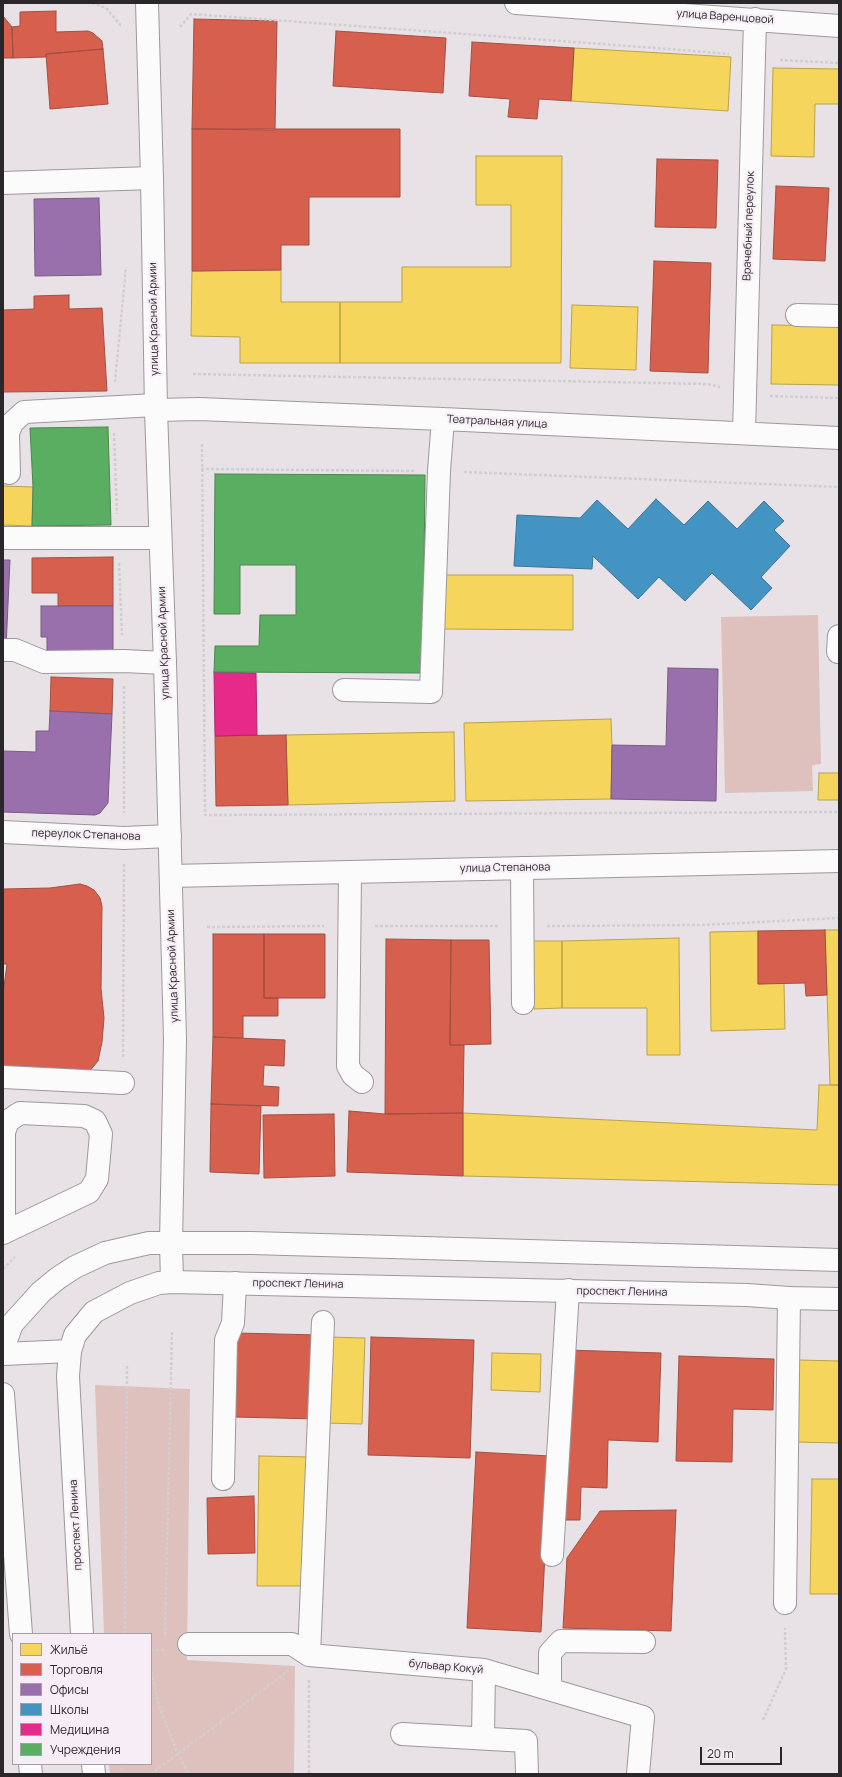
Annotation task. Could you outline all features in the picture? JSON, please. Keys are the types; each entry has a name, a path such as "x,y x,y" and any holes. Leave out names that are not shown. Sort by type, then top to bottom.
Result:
{"main road":[{"name":"улица Красной Армии","path":"147,3 156,407 165,663 175,1038 171,1243 172,1282"},
{"name":"улица Варенцовой","path":"516,3 839,26"},
{"name":"Врачебный переулок","path":"744,434 755,19"},
{"path":"3,183 152,178"},
{"path":"796,315 839,316"},
{"name":"Театральная улица","path":"9,473 8,433 12,422 24,412 113,407 156,407 443,419 839,438"},
{"path":"344,690 431,692 439,471 443,419"},
{"path":"3,538 160,538"},
{"path":"838,652 839,636"},
{"path":"3,650 15,650 44,662 124,661 165,663"},
{"name":"переулок Степанова","path":"3,832 124,838 170,836"},
{"name":"улица Степанова","path":"170,876 839,861"},
{"path":"522,868 523,1003"},
{"path":"350,872 348,1066 353,1075 362,1082"},
{"path":"3,1077 123,1083"},
{"path":"20,1113 84,1116 94,1121 101,1134 97,1179 89,1192 4,1232 4,1132 8,1121 20,1113"},
{"path":"3,1349 12,1324 41,1292 58,1278 75,1267 106,1253 149,1243 276,1244 839,1260"},
{"name":"проспект Ленина","path":"82,1633 68,1376 70,1351 75,1335 94,1312 109,1303 142,1288 159,1283 172,1282 568,1290 839,1299"},
{"path":"223,1479 226,1340 233,1323 234,1283"},
{"path":"552,1555 568,1290"},
{"path":"786,1603 789,1298"},
{"path":"309,1656 323,1322"},
{"path":"3,1354 70,1351"},
{"path":"3,1394 21,1633"},
{"path":"550,1689 550,1653 561,1641 644,1642"},
{"path":"189,1644 292,1644 309,1656"},
{"name":"бульвар Кокуй","path":"309,1656 484,1670 643,1718 638,1774"},
{"path":"483,1738 484,1670"},
{"path":"402,1734 526,1741 526,1774"},
{"path":"94,1765 98,1774"}],"path":[{"path":"92,3 106,8 126,32"},
{"path":"180,27 191,14 656,48 769,59 839,63"},
{"path":"123,1083 124,661 113,407 126,266"},
{"path":"193,374 707,384 745,395 839,398"},
{"path":"202,444 201,469 206,815 839,812"},
{"path":"201,469 439,471 839,487"},
{"path":"164,1650 172,1332"},
{"path":"125,1633 127,1365"},
{"path":"763,1720 786,1669 785,1630"},
{"path":"151,1774 309,1656"},
{"path":"309,1656 309,1774"},
{"path":"152,1672 158,1703 178,1754 189,1774"}],"shaded area":[{"path":"818,615 821,764 812,765 813,791 725,793 721,617"},
{"path":"95,1385 190,1389 187,1660 295,1666 294,1774 110,1774 109,1765 152,1765 152,1633 104,1633"}],"building: Жильё":[{"path":"574,48 731,57 728,111 571,101"},
{"path":"773,68 839,69 839,104 815,104 814,157 771,156"},
{"path":"476,156 562,156 561,363 340,363 340,302 402,302 402,267 511,267 511,205 476,205"},
{"path":"281,270 281,302 340,302 340,363 240,363 240,337 191,336 192,271"},
{"path":"572,305 638,307 636,370 570,368"},
{"path":"772,325 839,326 839,385 771,384"},
{"path":"3,486 33,487 32,526 3,525"},
{"path":"444,575 573,575 573,630 444,629"},
{"path":"611,719 611,799 466,801 464,723"},
{"path":"454,732 455,801 288,805 286,735"},
{"path":"819,773 839,773 839,800 818,800"},
{"path":"825,930 839,930 839,1085 830,1085"},
{"path":"758,931 758,984 784,983 785,1029 711,1031 710,932"},
{"path":"679,938 680,1055 647,1055 647,1008 562,1008 562,941"},
{"path":"533,941 562,941 562,1008 534,1009"},
{"path":"819,1085 839,1085 839,1185 463,1176 463,1113 817,1130"},
{"path":"328,1337 365,1338 362,1424 325,1423"},
{"path":"492,1353 541,1354 540,1392 491,1390"},
{"path":"798,1360 839,1361 839,1443 795,1442"},
{"path":"259,1456 310,1457 308,1586 257,1586"},
{"path":"812,1479 839,1479 839,1594 810,1594"}],"building: Торговля":[{"path":"56,11 56,32 88,31 93,33 102,41 103,49 46,54 46,57 13,58 12,27 20,26 20,12"},
{"path":"3,16 12,27 13,58 3,58"},
{"path":"194,19 277,21 275,130 192,129"},
{"path":"336,31 446,38 443,93 333,86"},
{"path":"472,42 574,48 571,101 539,99 537,119 508,117 510,99 469,96"},
{"path":"103,49 108,104 50,109 46,54"},
{"path":"192,129 400,129 400,197 309,197 309,245 281,245 281,270 192,271"},
{"path":"657,159 718,160 716,228 655,227"},
{"path":"776,186 829,188 825,261 773,259"},
{"path":"654,261 711,263 708,373 650,371"},
{"path":"69,295 69,309 102,308 107,391 3,392 3,310 34,309 34,296"},
{"path":"113,557 113,606 58,606 58,593 32,593 32,558"},
{"path":"51,677 113,679 112,714 50,711"},
{"path":"286,735 288,805 216,806 215,736"},
{"path":"80,884 94,890 100,898 102,906 101,989 104,1018 102,1042 98,1061 87,1074 3,1077 3,994 7,964 3,964 3,889 50,888"},
{"path":"825,930 827,995 806,996 805,983 758,984 758,931"},
{"path":"213,934 264,934 264,998 278,998 278,1016 243,1016 243,1038 213,1037"},
{"path":"264,934 325,934 325,998 264,998"},
{"path":"386,939 451,940 450,1045 464,1045 463,1113 385,1114"},
{"path":"451,940 489,940 491,1044 450,1045"},
{"path":"213,1037 285,1040 284,1066 264,1065 263,1086 279,1087 278,1106 211,1104"},
{"path":"211,1104 261,1106 259,1174 210,1172"},
{"path":"349,1111 385,1114 463,1113 463,1176 347,1172"},
{"path":"334,1114 335,1176 264,1178 263,1115"},
{"path":"237,1333 319,1335 317,1419 235,1417"},
{"path":"371,1337 474,1340 470,1458 368,1455"},
{"path":"567,1350 661,1353 658,1442 608,1440 607,1488 581,1487 580,1520 562,1520"},
{"path":"679,1356 774,1359 773,1410 733,1409 732,1462 676,1461"},
{"path":"476,1452 550,1456 541,1632 467,1628"},
{"path":"254,1496 255,1553 208,1554 207,1498"},
{"path":"676,1510 671,1631 563,1628 567,1558 600,1511"}],"building: Офисы":[{"path":"99,198 101,275 35,276 34,199"},
{"path":"3,560 10,560 6,648 3,648"},
{"path":"41,606 113,606 113,653 47,654 47,637 41,637"},
{"path":"668,668 718,669 716,801 611,799 612,745 666,746"},
{"path":"50,711 112,714 108,803 100,813 95,815 3,812 3,751 36,752 36,731 49,731"}],"building: Школы":[{"path":"656,499 684,525 708,501 737,529 764,501 784,521 774,530 790,546 761,577 772,588 751,610 712,573 685,601 659,577 638,599 593,556 592,569 514,566 517,515 580,518 597,500 628,529"}],"building: Медицина":[{"path":"214,672 256,673 257,735 215,736"}],"building: Учреждения":[{"path":"108,427 111,525 32,526 33,487 30,428"},
{"path":"215,474 425,475 423,673 214,672 215,646 259,646 260,615 296,615 296,565 240,565 240,614 214,614"}]}
